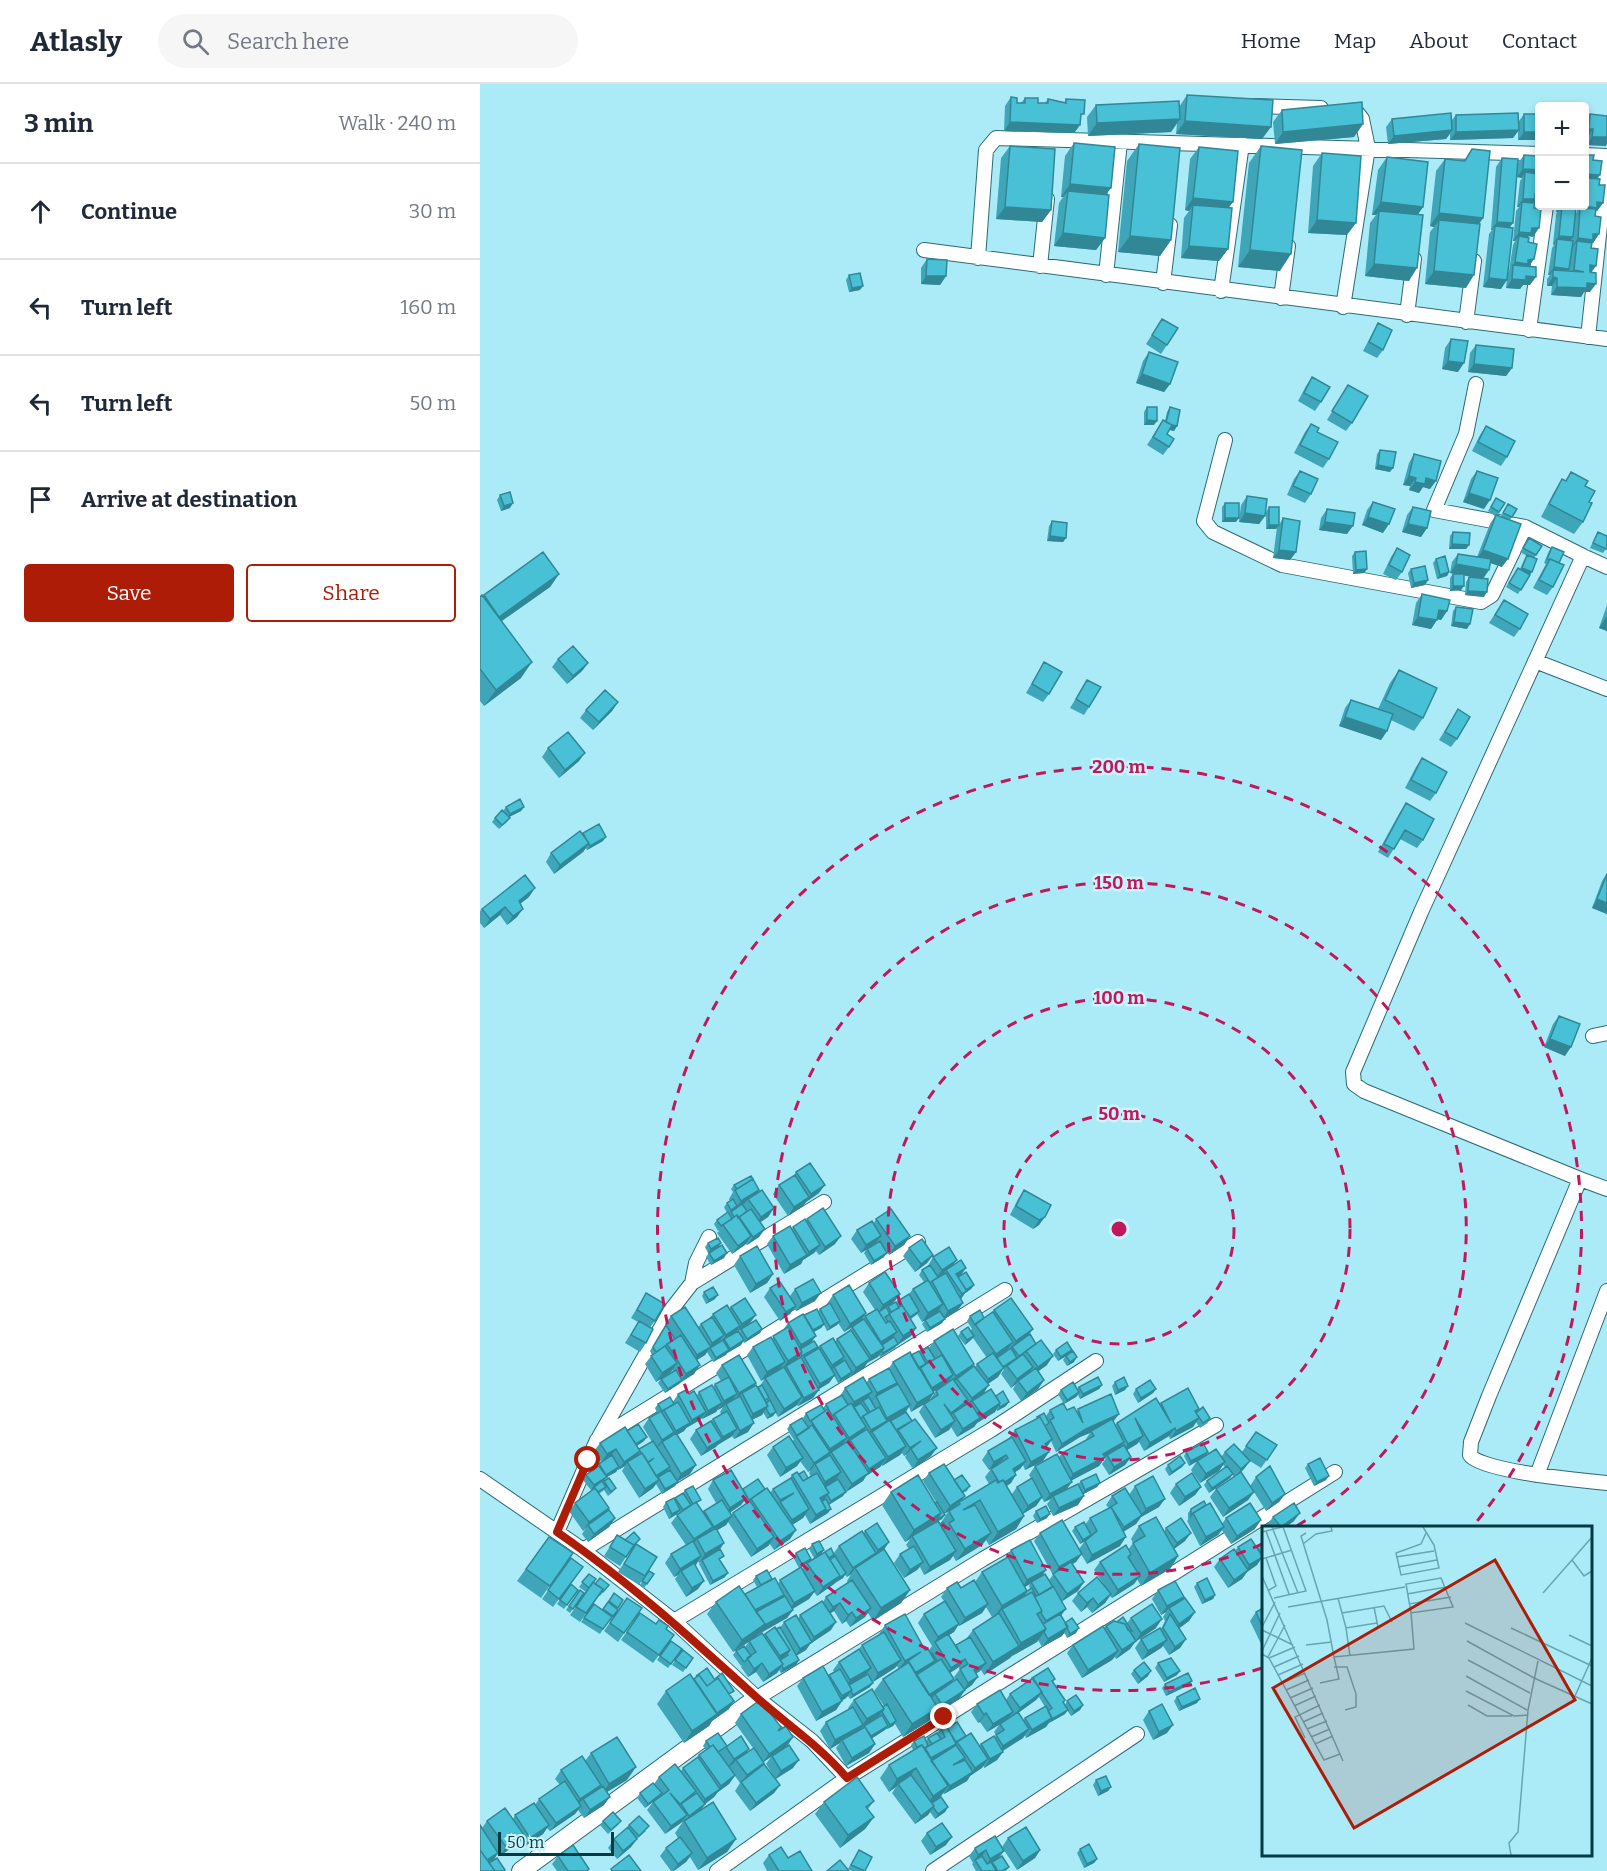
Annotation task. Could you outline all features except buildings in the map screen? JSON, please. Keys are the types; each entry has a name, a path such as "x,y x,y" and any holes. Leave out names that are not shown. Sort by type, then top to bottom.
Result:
{"street":[{"path":"1240,106 1355,109 1359,113 1368,148 1343,306"},
{"path":"978,258 986,150 996,138 1051,146 1120,142 1180,149 1242,144 1300,152 1368,148 1427,156 1487,158 1535,154"},
{"path":"1106,275 1120,142"},
{"path":"1221,291 1242,144"},
{"path":"1589,155 1607,156"},
{"path":"1588,336 1607,161"},
{"path":"1040,266 1048,186"},
{"path":"1529,330 1545,210"},
{"path":"1163,283 1172,213"},
{"path":"1281,298 1290,228"},
{"path":"1466,322 1476,243"},
{"path":"1407,315 1416,244"},
{"path":"924,250 1221,291 1607,339"},
{"path":"1476,384 1466,434 1434,510 1525,527 1607,567"},
{"path":"1225,440 1204,521 1213,532 1282,565 1481,602 1492,596 1525,527"},
{"path":"1583,556 1368,1033 1353,1072 1354,1084 1364,1092 1607,1189"},
{"path":"1535,661 1607,689"},
{"path":"1593,1036 1607,1033"},
{"path":"1580,1179 1471,1442 1470,1455 1480,1464 1537,1475 1607,1483"},
{"path":"557,1532 597,1440 671,1310 692,1283 824,1202"},
{"path":"692,1283 696,1263 708,1237"},
{"path":"597,1440 918,1242"},
{"path":"583,1550 1005,1290"},
{"path":"1537,1475 1607,1291"},
{"path":"674,1622 991,1430 1096,1360"},
{"path":"521,1871 757,1698 983,1559 1216,1425"},
{"path":"717,1871 847,1778 1335,1472"},
{"path":"480,1479 583,1550 674,1622 757,1698 812,1741 847,1778"},
{"path":"933,1871 1137,1734"}],"route":[{"path":"588,1460 557,1532 609,1569 674,1622 757,1698 812,1741 847,1778 944,1717"}]}
